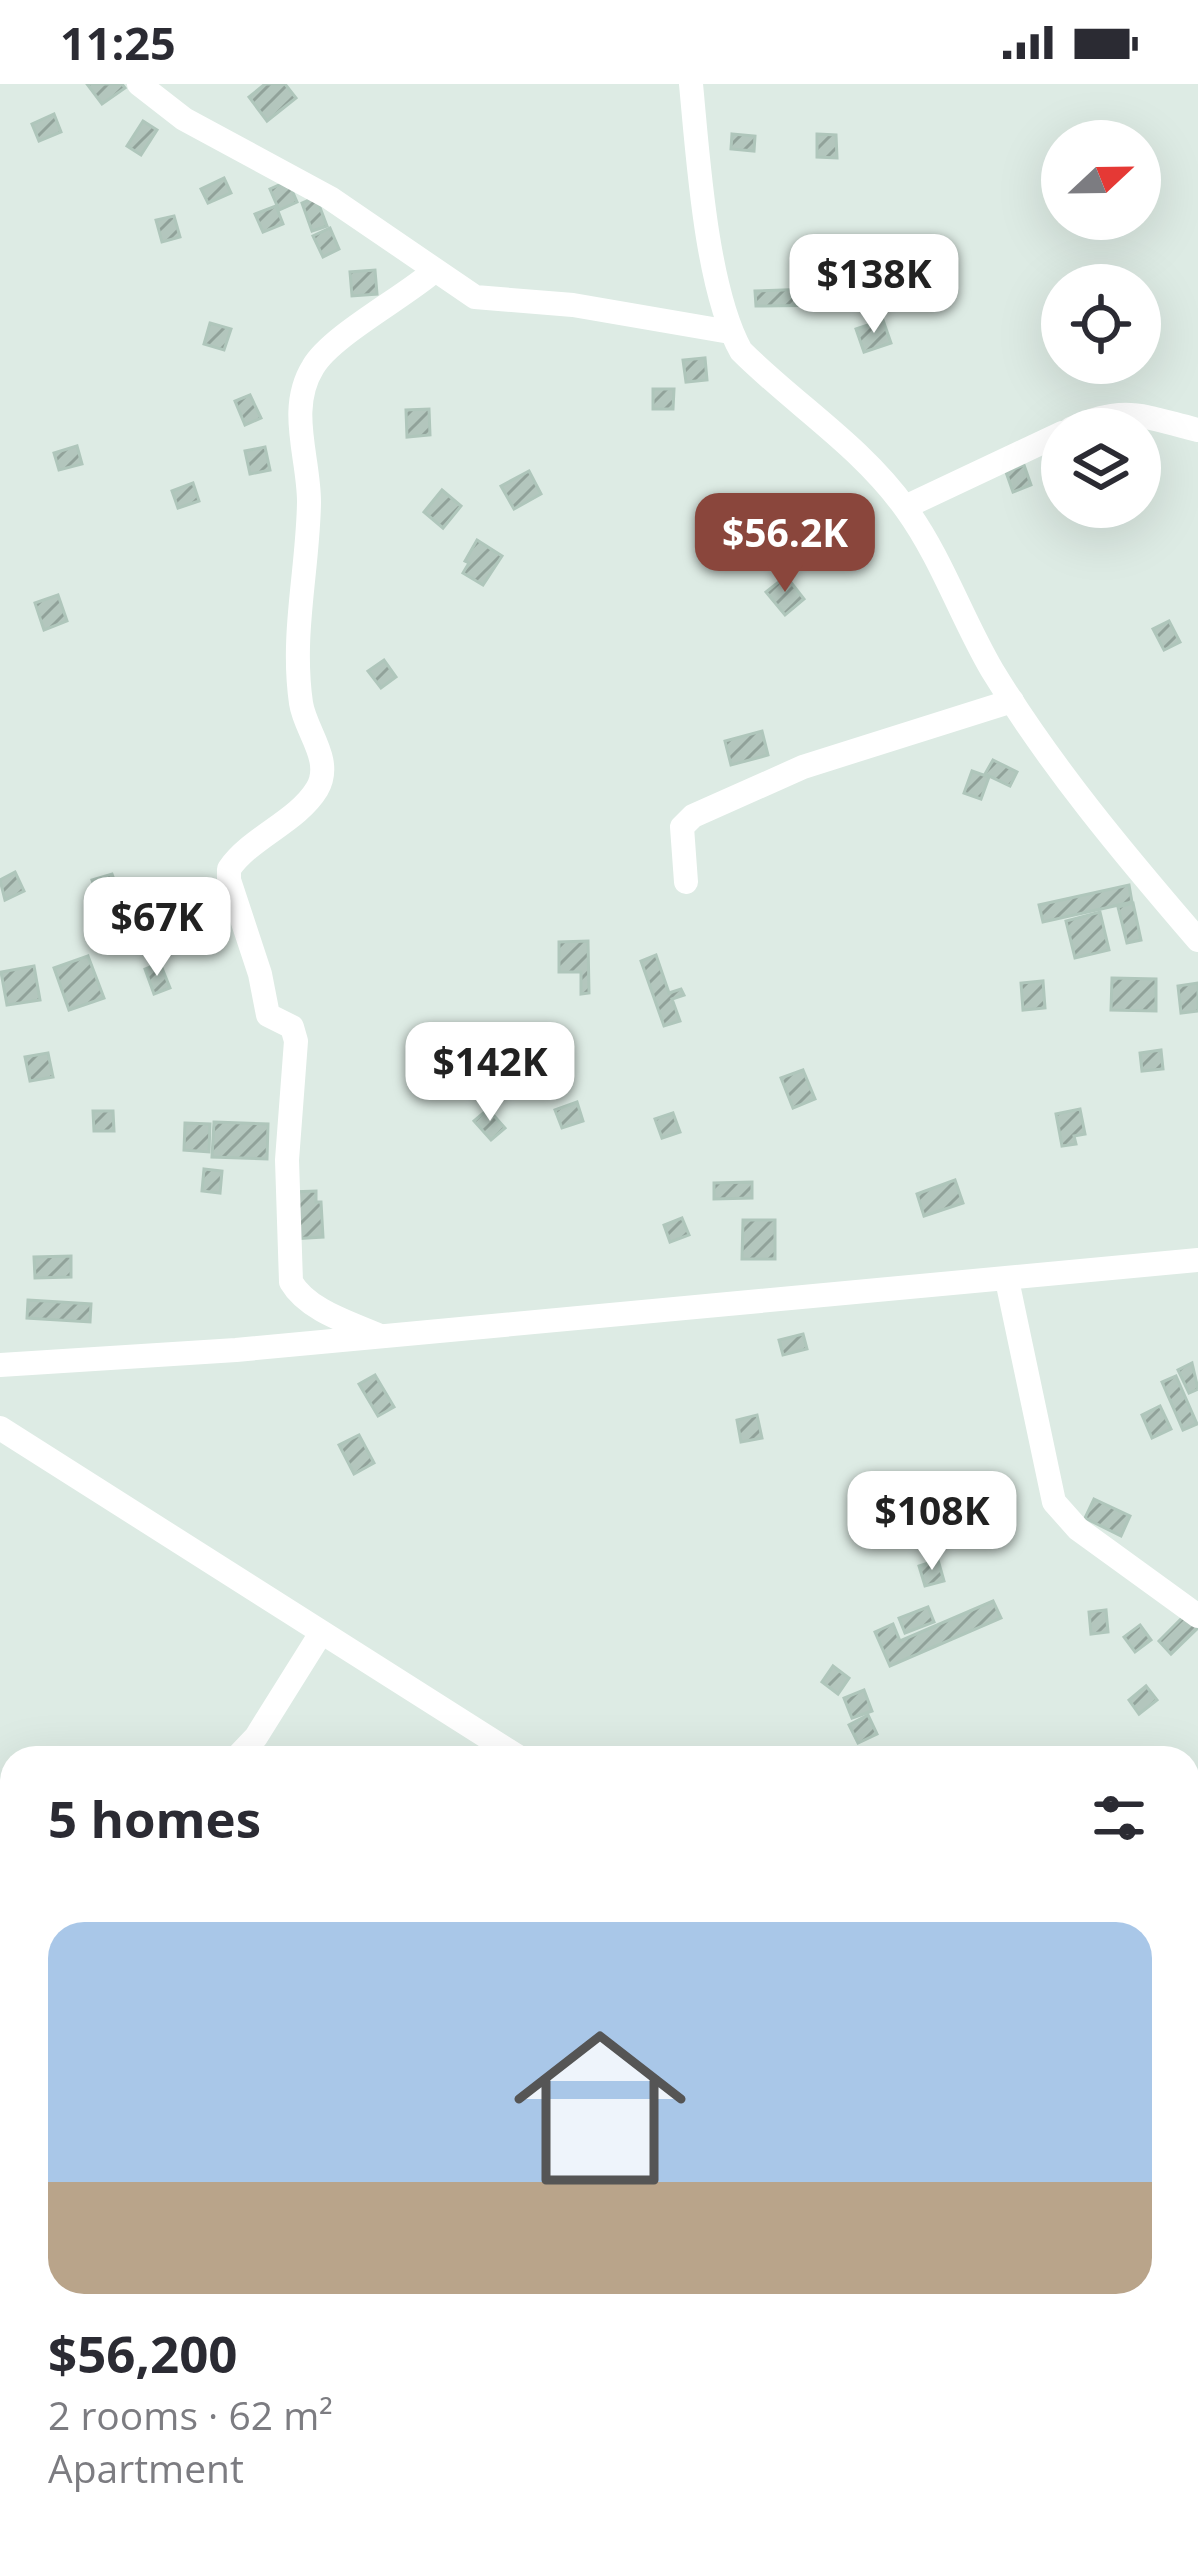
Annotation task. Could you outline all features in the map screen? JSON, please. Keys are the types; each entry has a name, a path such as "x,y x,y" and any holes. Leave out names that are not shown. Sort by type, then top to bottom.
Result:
{"street":[{"path":"139,84 184,119 330,198 475,297 573,304 730,332"},
{"path":"692,84 700,182 730,332 741,351 861,454 905,507 935,553 989,664 1050,758 1198,940"},
{"path":"380,1336 312,1304 291,1282 287,1160 296,1041 292,1027 268,1015 229,868 316,790 323,764 302,712 297,658 309,505 300,410 304,384 315,362 336,343 434,271"},
{"path":"1161,420 1198,430"},
{"path":"905,507 1041,443"},
{"path":"686,882 681,836 693,816 802,767 1012,701"},
{"path":"0,1365 380,1336 1198,1260"},
{"path":"1007,1280 1054,1502 1078,1529 1198,1616"},
{"path":"0,1428 501,1746"},
{"path":"247,1746 322,1633"}],"building":[{"path":"87,84 122,84 125,88 102,104"},
{"path":"265,84 285,84 296,98 267,121 249,97"},
{"path":"54,114 61,132 39,141 32,124"},
{"path":"143,121 157,130 141,155 127,146"},
{"path":"732,134 755,136 754,151 731,149"},
{"path":"817,134 836,135 837,158 817,157"},
{"path":"224,178 231,193 208,203 201,189"},
{"path":"288,181 297,202 279,210 270,189"},
{"path":"316,197 327,226 312,231 302,203"},
{"path":"276,206 283,224 263,232 255,214"},
{"path":"174,216 180,237 162,242 156,220"},
{"path":"330,228 339,249 323,257 313,236"},
{"path":"375,270 377,294 352,296 350,272"},
{"path":"837,288 838,305 756,306 755,291"},
{"path":"883,320 891,343 864,352 856,329"},
{"path":"210,323 231,329 224,350 204,344"},
{"path":"705,358 707,380 686,382 683,360"},
{"path":"653,389 674,389 673,409 653,409"},
{"path":"250,395 261,418 245,425 235,401"},
{"path":"429,409 430,435 407,437 406,410"},
{"path":"77,446 82,464 59,470 54,453"},
{"path":"265,447 270,470 250,474 245,451"},
{"path":"1024,465 1031,485 1013,492 1006,472"},
{"path":"529,471 541,494 514,509 501,486"},
{"path":"193,483 199,501 178,508 172,491"},
{"path":"442,490 461,506 443,528 424,512"},
{"path":"477,540 502,556 483,585 463,573"},
{"path":"786,576 804,599 785,615 766,592"},
{"path":"58,595 67,621 44,630 35,603"},
{"path":"1169,621 1180,642 1164,650 1153,629"},
{"path":"384,660 396,677 381,688 368,671"},
{"path":"762,731 768,755 731,765 725,741"},
{"path":"993,760 1017,772 1010,786 985,774"},
{"path":"972,771 989,777 981,799 964,793"},
{"path":"15,872 24,891 5,900 0,880"},
{"path":"112,874 119,894 99,900 92,880"},
{"path":"1129,885 1132,902 1043,922 1039,905"},
{"path":"215,886 227,915 205,923 194,895"},
{"path":"1133,903 1141,940 1127,943 1118,907"},
{"path":"1100,912 1109,950 1075,958 1066,921"},
{"path":"588,941 589,993 581,994 581,972 559,972 559,942"},
{"path":"656,955 669,993 681,989 684,995 672,999 680,1021 664,1026 641,961"},
{"path":"88,956 104,998 69,1010 54,968"},
{"path":"160,963 170,988 154,994 145,969"},
{"path":"34,966 40,1000 7,1005 1,972"},
{"path":"1112,978 1156,979 1156,1011 1111,1010"},
{"path":"1043,981 1045,1008 1023,1010 1021,983"},
{"path":"1198,983 1198,1011 1181,1013 1178,986"},
{"path":"533,1042 539,1076 524,1078 518,1044"},
{"path":"1161,1050 1163,1069 1142,1071 1140,1053"},
{"path":"48,1053 53,1077 30,1081 25,1057"},
{"path":"803,1070 815,1099 793,1108 781,1078"},
{"path":"577,1102 583,1121 562,1128 555,1110"},
{"path":"488,1109 505,1128 491,1140 474,1121"},
{"path":"1080,1109 1085,1134 1074,1136 1076,1144 1062,1146 1056,1114"},
{"path":"93,1111 113,1111 114,1131 94,1131"},
{"path":"673,1113 680,1132 662,1138 655,1119"},
{"path":"214,1122 268,1124 267,1159 212,1157"},
{"path":"185,1123 210,1124 209,1152 184,1150"},
{"path":"204,1169 222,1171 220,1193 202,1191"},
{"path":"955,1180 963,1203 924,1216 917,1194"},
{"path":"752,1182 752,1198 714,1199 714,1183"},
{"path":"316,1191 323,1237 292,1239 290,1192"},
{"path":"682,1218 689,1235 670,1242 664,1225"},
{"path":"743,1220 775,1220 775,1259 742,1259"},
{"path":"71,1256 71,1277 35,1278 34,1257"},
{"path":"28,1300 91,1304 90,1322 27,1318"},
{"path":"803,1334 807,1349 783,1355 779,1340"},
{"path":"1192,1363 1198,1389 1189,1393 1178,1370"},
{"path":"375,1375 394,1407 378,1416 359,1384"},
{"path":"1176,1376 1197,1424 1183,1430 1162,1382"},
{"path":"1160,1406 1171,1429 1152,1438 1142,1415"},
{"path":"757,1415 762,1438 741,1442 737,1420"},
{"path":"359,1435 374,1463 354,1474 339,1445"},
{"path":"916,1490 926,1516 905,1523 896,1497"},
{"path":"1094,1499 1130,1516 1121,1536 1085,1518"},
{"path":"938,1560 944,1581 925,1586 919,1566"},
{"path":"993,1601 1001,1618 890,1666 875,1632 893,1624 900,1641"},
{"path":"928,1607 934,1622 905,1633 899,1618"},
{"path":"1106,1610 1108,1632 1091,1634 1089,1612"},
{"path":"1186,1614 1198,1628 1171,1654 1159,1641"},
{"path":"1140,1625 1151,1640 1135,1652 1124,1637"},
{"path":"833,1666 849,1678 838,1694 822,1682"},
{"path":"1146,1686 1157,1700 1139,1714 1129,1700"},
{"path":"864,1690 872,1711 852,1718 844,1698"},
{"path":"868,1715 877,1734 858,1743 849,1725"}]}
